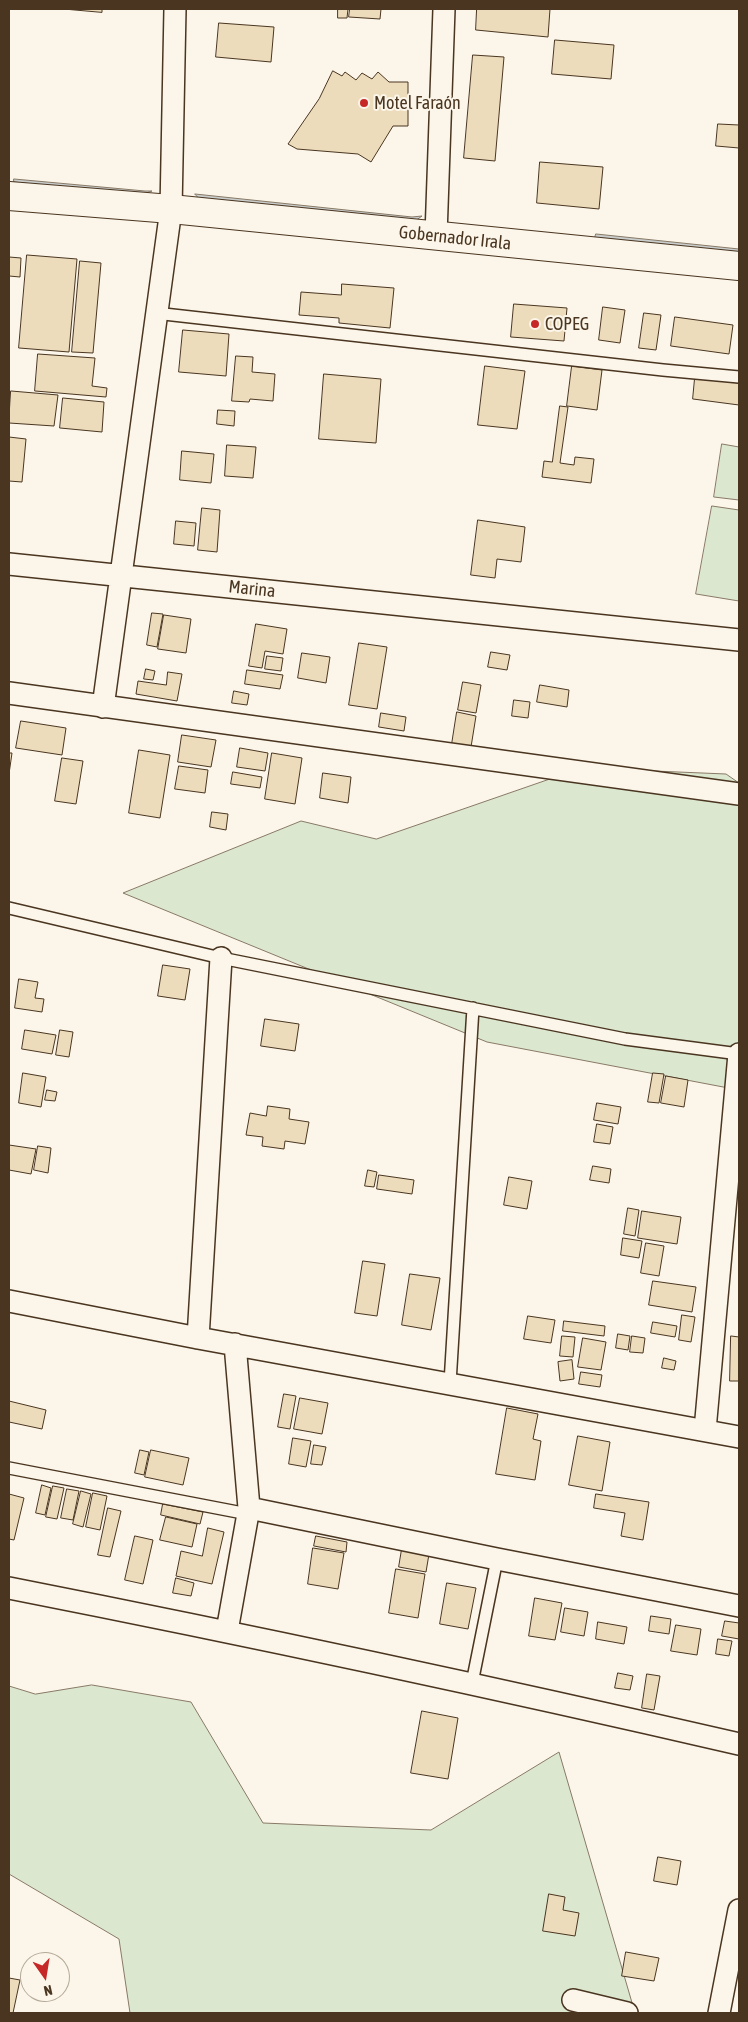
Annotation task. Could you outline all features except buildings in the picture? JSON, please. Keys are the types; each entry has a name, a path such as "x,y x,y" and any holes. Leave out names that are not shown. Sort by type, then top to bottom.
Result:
{"main road":[{"name":"Gobernador Irala","path":"9,196 171,209 739,266"}],"street":[{"path":"103,707 155,312 171,209 175,9"},
{"path":"436,235 444,9"},
{"name":"Marina","path":"9,564 739,640"},
{"path":"9,693 739,794"},
{"path":"198,1338 221,958"},
{"path":"705,1430 739,1054"},
{"path":"9,1301 198,1338 739,1437"},
{"path":"227,1631 248,1511 235,1344"},
{"path":"248,1511 739,1606"},
{"path":"9,1588 227,1631 472,1683 739,1744"},
{"path":"719,2013 739,1910"},
{"path":"573,2000 627,2013"}],"lane":[{"path":"155,312 739,377"},
{"path":"9,908 221,958 625,1038 739,1054"},
{"path":"450,1383 473,1008"},
{"path":"9,1468 248,1511"},
{"path":"472,1683 497,1559"}],"green space":[{"path":"722,444 739,447 739,500 714,497"},
{"path":"712,506 739,510 739,601 696,594"},
{"path":"582,768 726,774 739,783 739,1090 487,1042 123,893 301,821 376,839"},
{"path":"92,1685 191,1702 263,1823 431,1830 559,1752 635,2013 130,2013 119,1939 9,1874 9,1686 35,1694"}],"shaded area":[{"path":"14,179 152,191 140,195 14,182"},
{"path":"195,194 412,217 422,216 415,221 200,199"},
{"path":"596,234 739,249 739,252 595,238"}],"place":[{"name":"Motel Faraón","path":"364,103"},
{"name":"COPEG","path":"535,324"}]}
